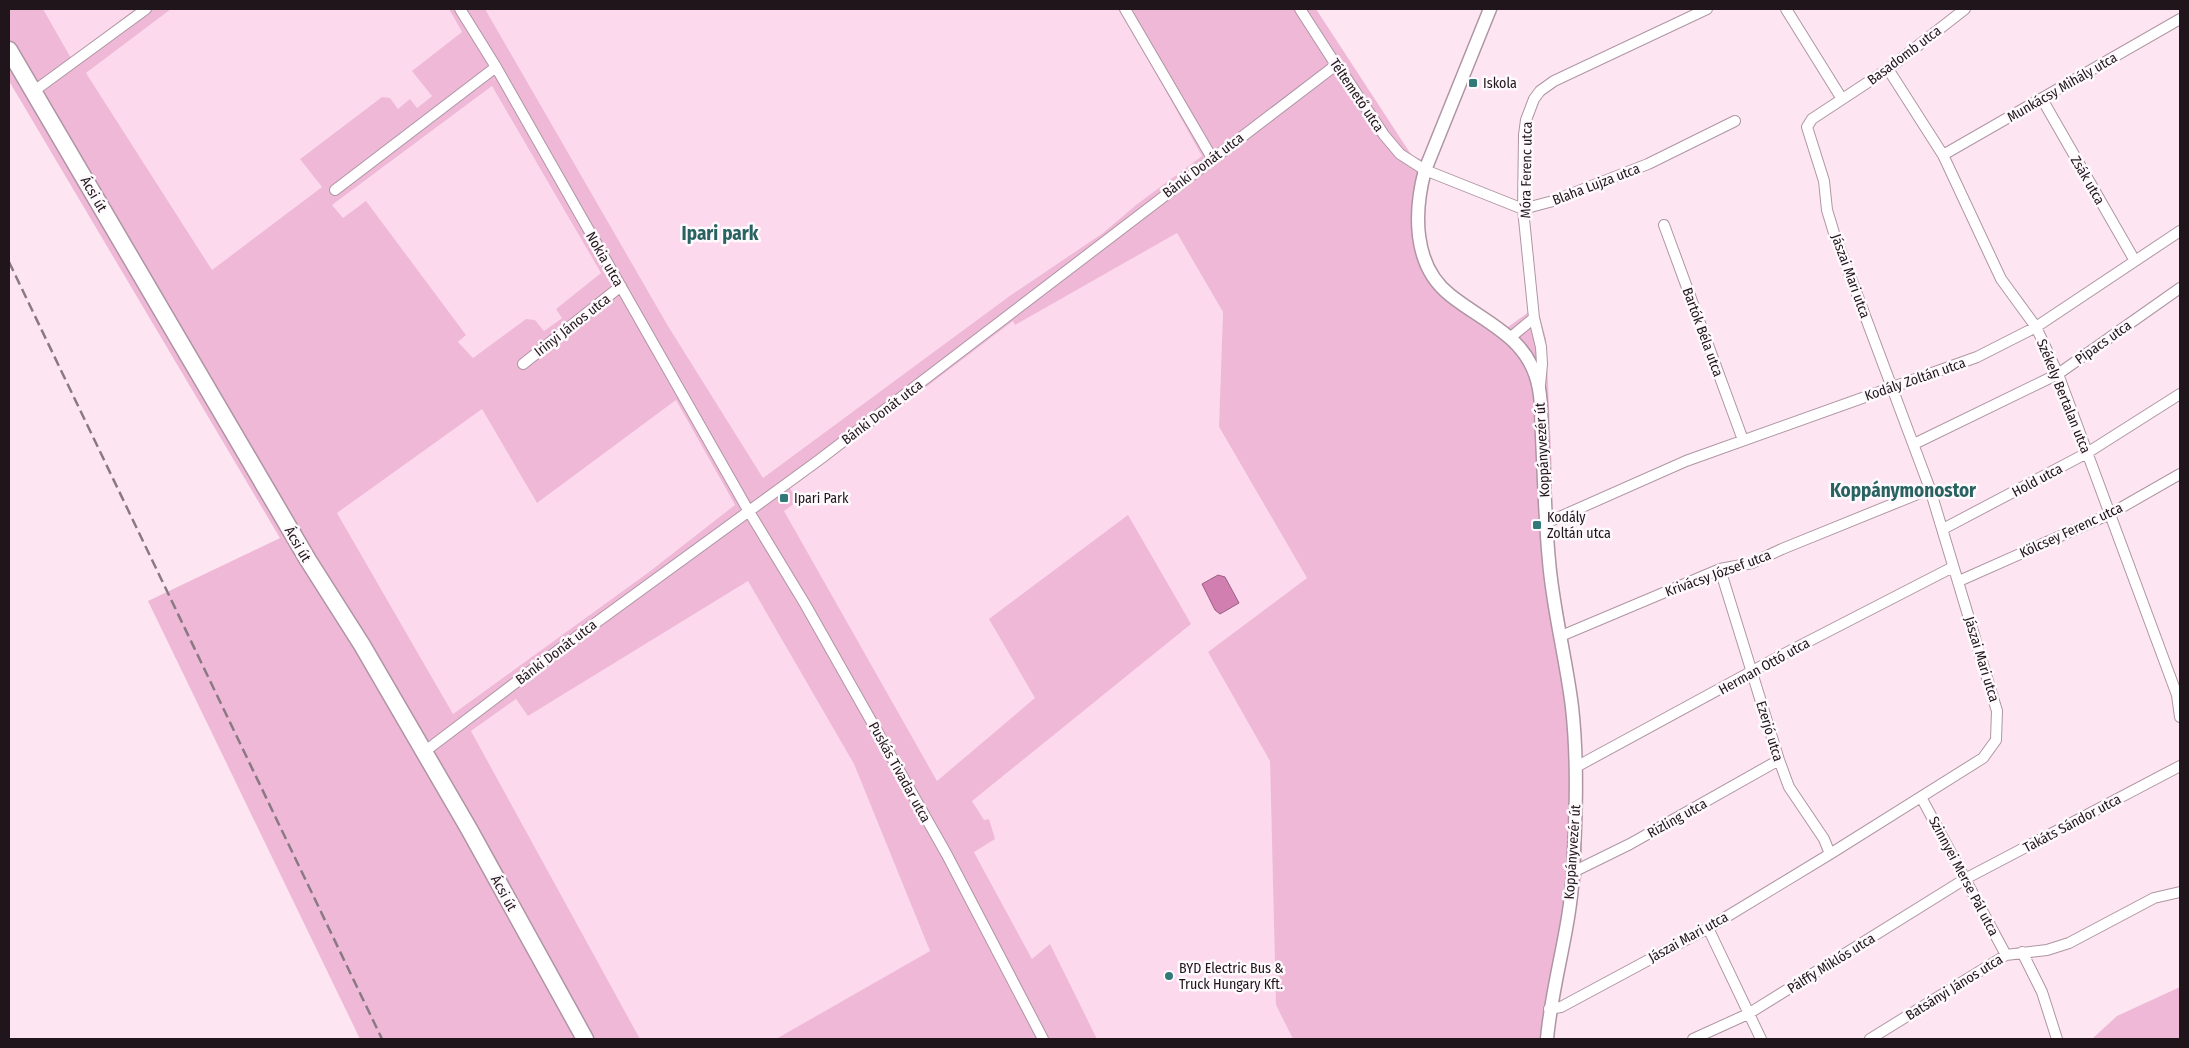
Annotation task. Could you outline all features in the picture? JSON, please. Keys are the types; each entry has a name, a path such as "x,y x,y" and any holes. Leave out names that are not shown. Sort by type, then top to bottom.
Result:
{"main road":[{"name":"Ácsi út","path":"9,50 308,560 362,645 469,829 586,1039"}],"street":[{"path":"34,91 146,9"},
{"name":"Nokia utca","path":"460,9 496,68 748,510"},
{"path":"1125,9 1212,158"},
{"name":"Téltemető utca","path":"1300,9 1392,146 1405,158 1425,170"},
{"name":"Koppányvezér út","path":"1490,9 1425,170 1420,193 1417,223 1425,259 1435,279 1448,294 1511,337 1528,361 1539,389 1549,563 1572,709 1576,767 1573,872 1550,1009 1547,1039"},
{"name":"Móra Ferenc utca","path":"1539,389 1541,355 1538,330 1534,318 1523,208 1526,120 1529,107 1540,91 1554,81 1707,9"},
{"path":"1786,9 1842,99"},
{"name":"Basadomb utca","path":"1842,99 1888,69 1965,9"},
{"name":"Munkácsy Mihály utca","path":"1943,155 2180,19"},
{"name":"Bánki Donát utca","path":"424,752 560,649 899,399 1336,65"},
{"path":"335,190 496,68"},
{"name":"Székely Bertalan utca","path":"1888,69 1943,155 2001,279 2036,327 2058,374 2177,695 2180,717"},
{"name":"Jászai Mari utca","path":"1550,1009 1561,1007 1708,928 1983,758 1996,740 1997,711 1943,529 1914,444 1827,210 1824,180 1808,132 1807,127 1812,119 1842,99"},
{"name":"Zsák utca","path":"2042,99 2134,261"},
{"name":"Blaha Lujza utca","path":"1523,208 1553,201 1648,164 1735,121"},
{"path":"1425,170 1523,208"},
{"name":"Bartók Béla utca","path":"1664,225 1742,440"},
{"name":"Kodály Zoltán utca","path":"1546,523 1686,461 1978,357 2036,327 2180,231"},
{"name":"Irinyi János utca","path":"523,364 621,286"},
{"name":"Pipacs utca","path":"1914,444 2058,374 2180,288"},
{"path":"1511,337 1534,318"},
{"name":"Hold utca","path":"1943,529 2087,453 2180,394"},
{"name":"Kölcsey Ferenc utca","path":"1959,581 2110,514 2180,474"},
{"name":"Krivácsy József utca","path":"1561,636 1720,570 1752,563 1791,545 1930,489"},
{"name":"Puskás Tivadar utca","path":"748,510 805,604 947,855 1044,1039"},
{"name":"Herman Ottó utca","path":"1576,767 1953,567"},
{"name":"Ezerjó utca","path":"1720,570 1779,760 1790,787 1824,839 1830,854"},
{"name":"Rizling utca","path":"1573,872 1630,844 1779,760"},
{"name":"Takáts Sándor utca","path":"1964,879 2180,766"},
{"name":"Szinnyei Merse Pál utca","path":"1921,797 2006,955"},
{"name":"Pálffy Miklós utca","path":"1693,1039 1748,1014 1964,879"},
{"name":"Batsányi János utca","path":"1870,1039 2006,955 2047,950 2069,943 2154,898 2180,892"},
{"path":"1708,928 1761,1039"},
{"path":"2022,952 2042,992 2057,1039"}],"shaded area":[{"path":"9,9 43,9 71,58 135,9 171,9 86,73 212,270 322,187 300,159 382,97 390,98 398,109 410,99 417,108 432,96 412,71 462,32 449,9 485,9 668,326 763,478 1011,295 1103,233 1136,205 1202,156 1120,9 1316,9 1412,156 1435,165 1424,193 1421,221 1430,258 1442,280 1463,299 1508,327 1537,306 1546,339 1552,474 1551,539 1575,680 1582,753 1582,875 1556,999 1552,1039 1293,1039 1276,1005 1270,761 1208,652 1307,578 1219,427 1223,312 1177,233 1015,325 1013,321 876,425 789,487 798,501 784,511 937,781 1035,698 989,619 1128,515 1191,624 972,801 984,820 989,819 995,839 974,852 1032,959 1050,944 1097,1039 776,1039 930,951 854,764 748,581 528,716 516,699 471,731 640,1039 360,1039 148,601 280,538 9,81","holes":["492,86 601,273 556,309 562,318 544,331 535,320 526,319 473,358 458,342 466,335 366,201 343,218 332,205","676,400 735,505 649,572 453,714 337,513 482,409 537,503"]},
{"path":"43,9 135,9 71,58"},
{"path":"171,9 449,9 462,32 413,71 432,95 417,108 398,109 382,97 300,158 322,187 212,270 86,73"},
{"path":"485,9 1120,9 1202,156 1136,205 1103,233 1011,295 763,478 668,326"},
{"path":"492,86 601,273 556,309 562,317 544,331 535,320 526,319 473,358 458,342 466,335 366,202 343,218 332,205"},
{"path":"1177,233 1223,312 1219,428 1307,578 1208,652 1270,761 1276,1005 1293,1039 1097,1039 1050,944 1032,959 974,851 988,819 984,821 972,800 1191,624 1036,698 937,781 783,511 797,501 789,487 876,425 1013,321 1015,325"},
{"path":"676,400 735,506 649,572 453,714 337,513 482,408 537,503"},
{"path":"1218,575 1225,577 1239,603 1220,614 1215,610 1202,584"},
{"path":"748,581 854,764 930,951 776,1039 640,1039 471,731 516,699 528,716"},
{"path":"2180,987 2180,1039 2092,1039 2117,1016"}],"railway":[{"path":"9,262 382,1039"}],"place":[{"name":"Iskola","path":"1473,83"},
{"name":"Ipari Park","path":"784,498"},
{"name":"Kodály Zoltán utca","path":"1537,525"},
{"name":"BYD Electric Bus & Truck Hungary Kft.","path":"1169,976"}],"district":[{"name":"Ipari park","path":"720,233"},
{"name":"Koppánymonostor","path":"1903,490"}]}
